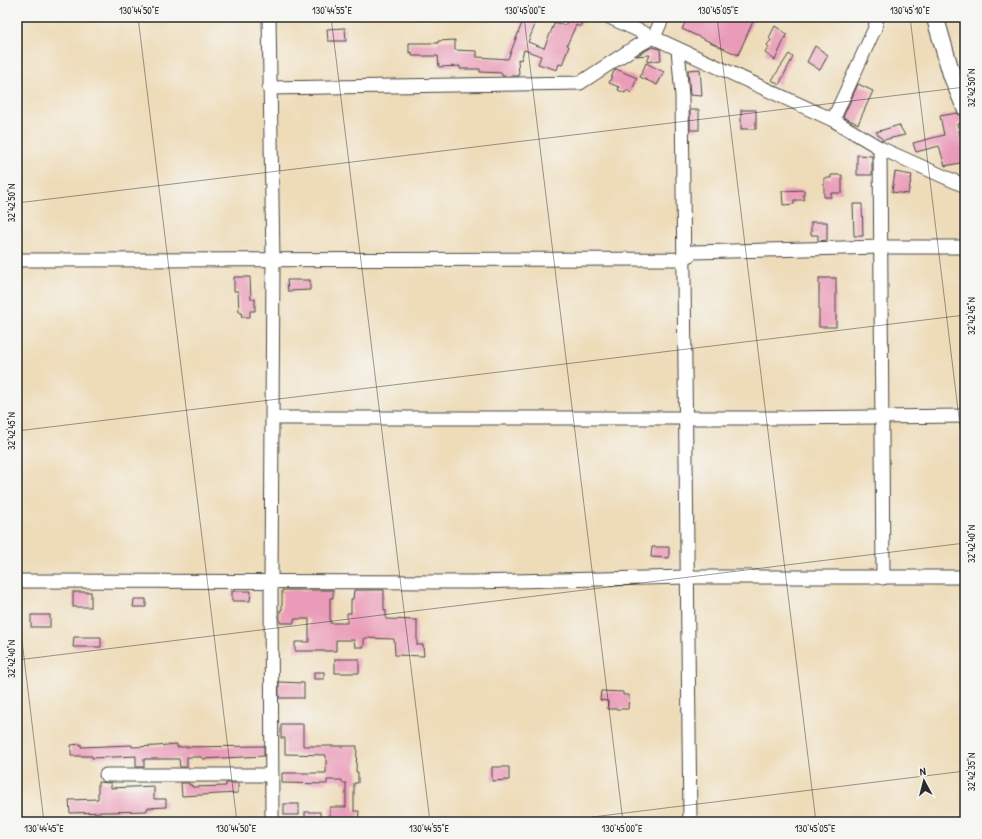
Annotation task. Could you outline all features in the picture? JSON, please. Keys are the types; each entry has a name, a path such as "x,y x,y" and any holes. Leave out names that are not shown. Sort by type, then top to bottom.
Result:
{"main road":[{"path":"935,17 952,76 963,98"}],"street":[{"path":"269,17 273,260 272,822"},
{"path":"609,17 834,120 880,148 965,186"},
{"path":"269,88 580,83 635,47 654,37 662,17"},
{"path":"834,120 875,28 877,17"},
{"path":"678,49 682,96 690,822"},
{"path":"880,148 883,578"},
{"path":"17,260 684,259 693,252 881,247 965,247"},
{"path":"273,418 784,418 965,416"},
{"path":"17,581 272,580 474,582 687,577 965,577"},
{"path":"106,775 272,775"}],"building":[{"path":"508,17 530,17 537,20 528,42 544,48 555,22 565,26 567,21 557,17 584,17 580,27 576,25 567,45 569,46 562,65 559,64 557,70 538,64 541,56 524,50 521,60 518,59 519,76 502,76 502,73 480,72 480,69 460,69 460,66 439,67 438,56 412,56 412,52 409,53 409,43 438,43 438,41 455,40 455,50 477,51 477,57 508,59 522,23"},
{"path":"688,17 755,17 738,55 682,29"},
{"path":"775,26 787,34 775,60 765,53 769,47 767,45 771,40 769,38"},
{"path":"345,28 346,41 328,41 327,29"},
{"path":"815,46 828,55 820,70 807,62"},
{"path":"652,47 660,49 661,60 647,62 650,55 636,56"},
{"path":"789,54 793,57 779,85 772,80"},
{"path":"646,63 664,72 657,85 640,77"},
{"path":"616,69 637,78 631,93 627,90 625,93 618,90 619,87 609,83"},
{"path":"700,69 702,96 690,95 688,70"},
{"path":"858,84 873,91 858,124 843,117"},
{"path":"690,110 699,110 699,130 690,130"},
{"path":"741,110 756,110 756,129 741,129"},
{"path":"957,113 962,116 964,122 957,124 965,152 965,162 945,166 939,146 916,152 913,143 944,135 940,116"},
{"path":"899,125 905,135 883,140 876,132"},
{"path":"857,155 872,156 872,175 857,175"},
{"path":"895,172 912,175 908,194 892,192"},
{"path":"831,175 842,175 842,193 831,193 831,197 824,197 824,178 831,178"},
{"path":"804,190 804,200 794,200 794,204 783,205 782,191"},
{"path":"853,204 862,204 863,236 854,236"},
{"path":"811,222 827,222 827,240 818,241 818,235 811,235"},
{"path":"234,277 250,277 251,299 255,299 255,311 250,311 250,317 242,317 241,312 239,312 238,291 234,291"},
{"path":"819,278 836,278 836,327 819,327"},
{"path":"287,280 310,280 310,290 288,291"},
{"path":"652,547 669,547 669,558 651,557"},
{"path":"282,590 333,590 333,598 330,598 330,623 347,623 347,613 351,613 351,599 353,599 354,590 384,590 384,610 386,610 386,619 417,620 417,645 423,645 424,656 395,655 394,639 364,638 364,647 355,647 354,640 336,640 336,651 295,651 295,642 309,642 309,619 294,619 294,623 280,623 280,610 282,610"},
{"path":"232,591 251,591 250,601 232,601"},
{"path":"73,592 91,592 91,607 73,607"},
{"path":"134,599 146,599 146,607 133,607"},
{"path":"31,615 50,615 50,627 31,627"},
{"path":"74,637 101,637 101,647 73,647"},
{"path":"335,659 359,659 359,673 335,673"},
{"path":"314,672 324,672 324,679 314,679"},
{"path":"279,682 304,683 304,698 279,698"},
{"path":"601,691 623,692 623,695 629,695 628,709 608,709 608,701 600,700"},
{"path":"281,724 303,724 303,746 357,746 356,772 358,772 358,783 354,783 354,811 359,811 358,821 330,819 330,807 346,807 346,783 342,783 342,780 327,780 327,784 282,783 282,773 326,773 326,755 285,754 285,738 281,738"},
{"path":"81,744 81,747 132,745 132,747 177,744 177,747 264,746 264,756 202,759 202,757 187,757 187,767 180,767 179,759 144,759 144,767 136,767 136,756 92,758 92,756 71,756 71,745"},
{"path":"492,767 509,767 509,780 492,781"},
{"path":"98,782 111,783 111,788 154,786 154,799 166,799 166,807 147,808 147,811 70,813 69,800 98,799"},
{"path":"181,783 189,783 192,787 226,786 226,783 238,783 238,793 182,796"},
{"path":"284,804 299,804 299,815 284,815"},
{"path":"305,812 320,812 320,820 305,820"}]}
